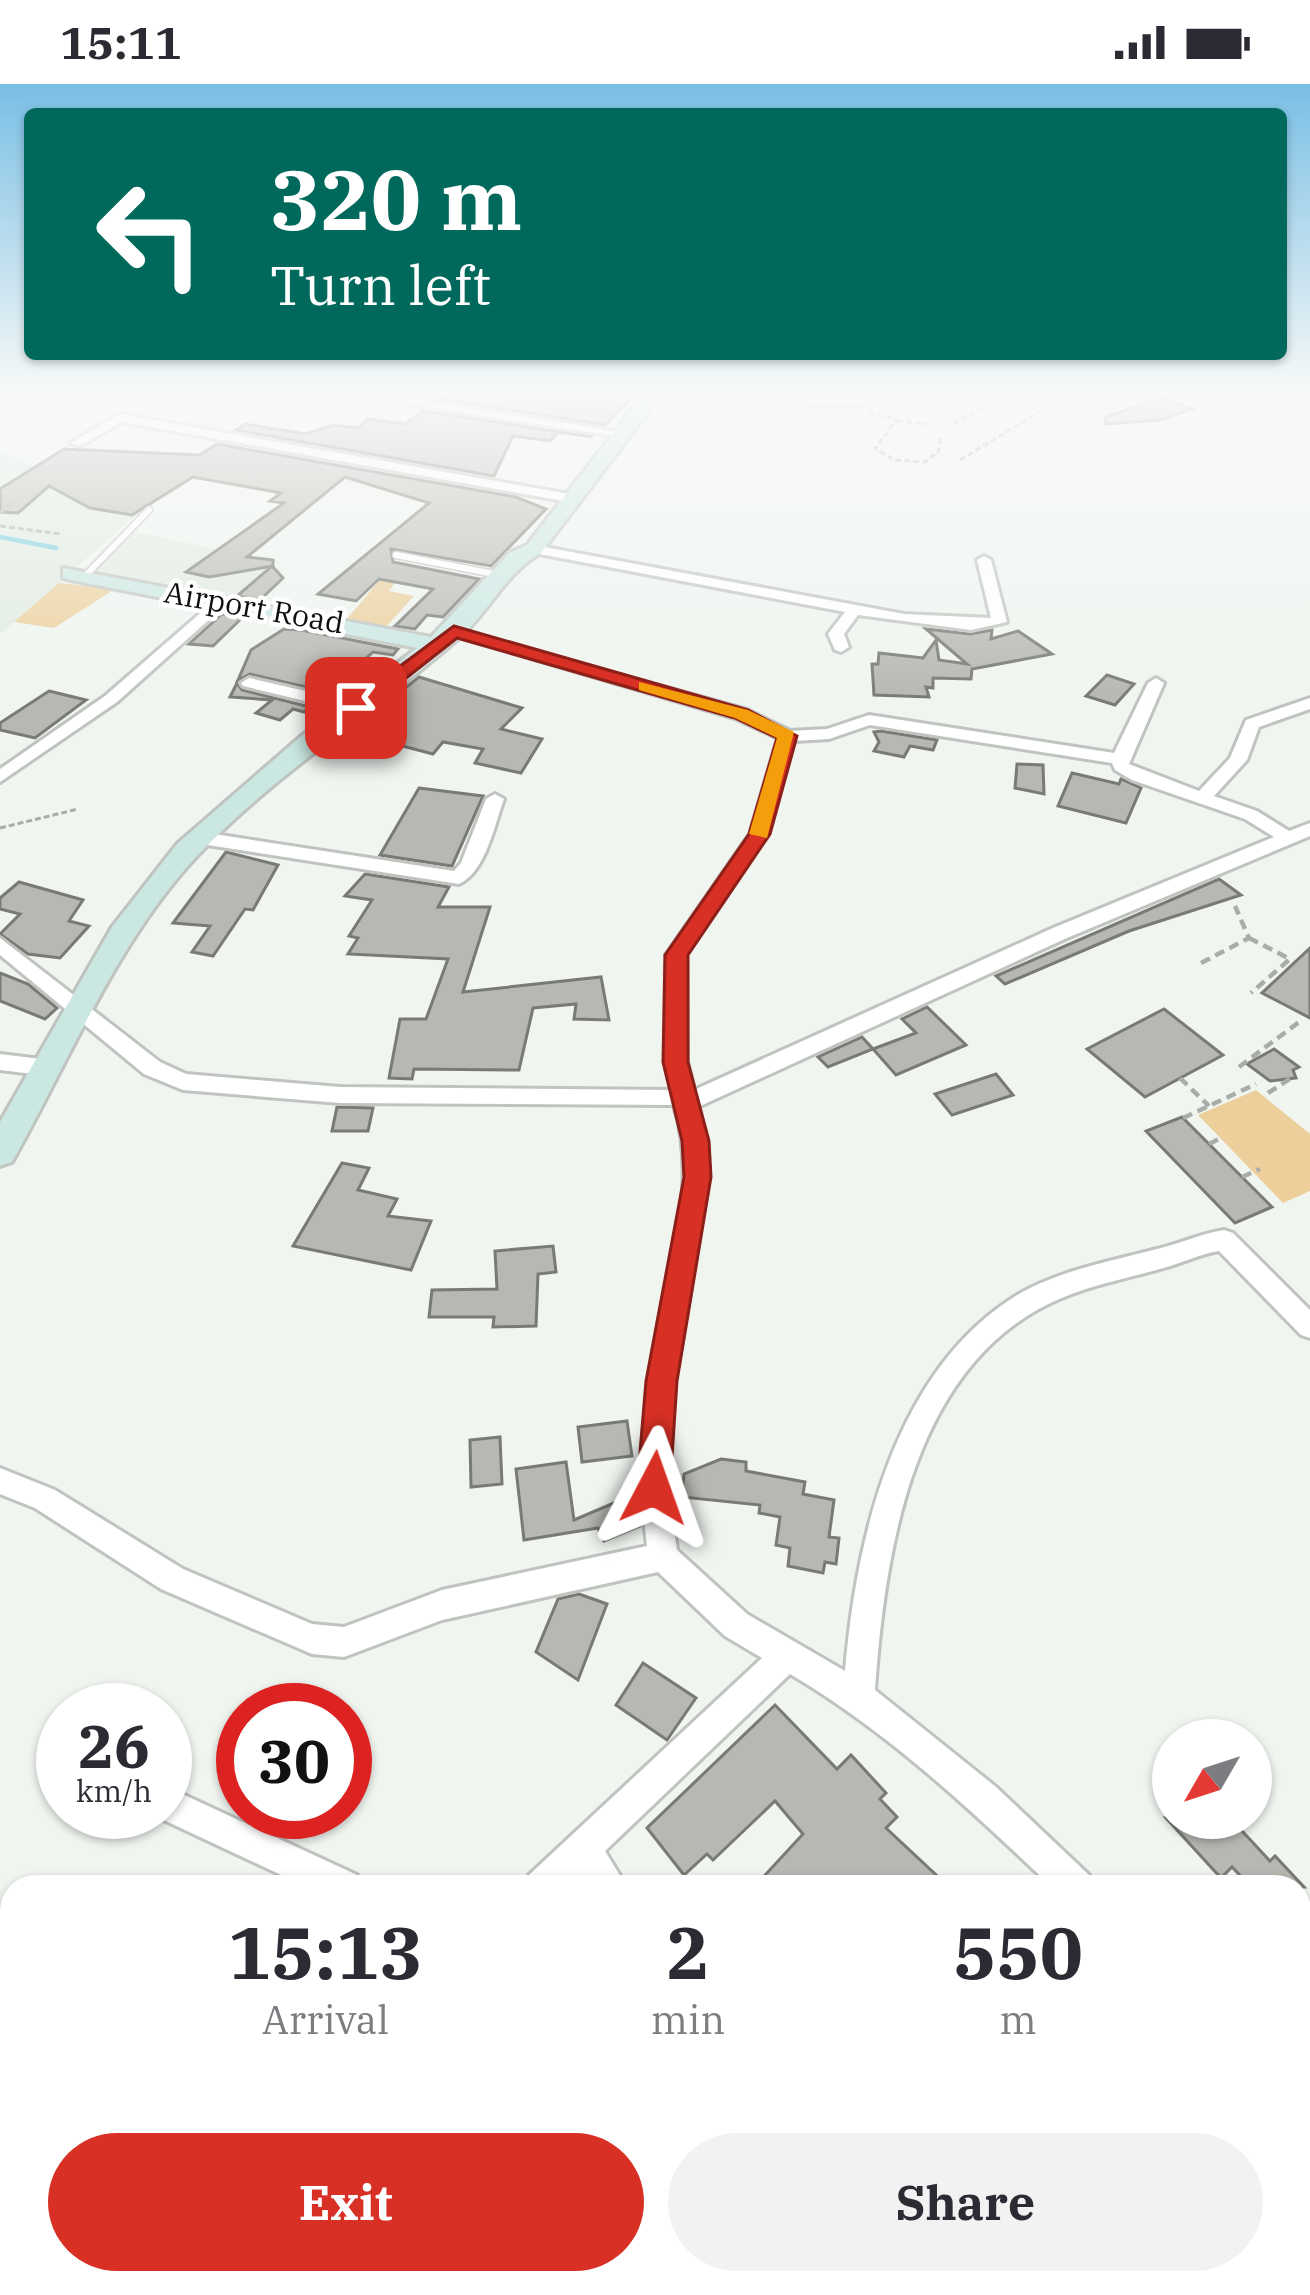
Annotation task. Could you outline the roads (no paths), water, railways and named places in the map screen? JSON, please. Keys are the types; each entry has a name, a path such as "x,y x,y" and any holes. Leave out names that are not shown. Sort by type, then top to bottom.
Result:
{"street":[{"path":"548,494 569,498"},
{"path":"0,1153 127,927 201,838 445,638 517,558 534,549 573,494"},
{"path":"534,549 944,623 998,623 984,560"},
{"name":"Airport Road","path":"77,575 445,638"},
{"path":"0,777 111,699 225,599"},
{"path":"841,647 836,634 855,608"},
{"path":"445,638 729,710 787,736 829,734 869,720 1120,759"},
{"path":"249,683 356,708"},
{"path":"1156,683 1120,759 1121,766 1251,814 1288,838"},
{"path":"1204,797 1238,760 1252,724 1310,704"},
{"path":"787,736 759,834 676,955 673,1018 697,1177 662,1381 654,1488 663,1556 710,1605 859,1697 984,1799 1065,1875"},
{"path":"201,838 456,878 470,865 494,799"},
{"path":"0,945 165,1076 207,1087 340,1095 683,1100 1060,933 1310,830"},
{"path":"0,1062 49,1068"},
{"path":"859,1697 861,1640 883,1531 920,1427 948,1375 987,1332 1020,1306 1066,1284 1224,1240 1310,1327"},
{"path":"0,1481 45,1499 172,1579 312,1639 344,1642 442,1605 663,1556"},
{"path":"554,1875 788,1656"},
{"path":"192,1816 320,1875"},
{"path":"583,1849 601,1875"}],"lane":[{"path":"77,575 149,510"},
{"path":"396,555 505,576"}],"waterway":[{"path":"0,537 56,548"}]}
